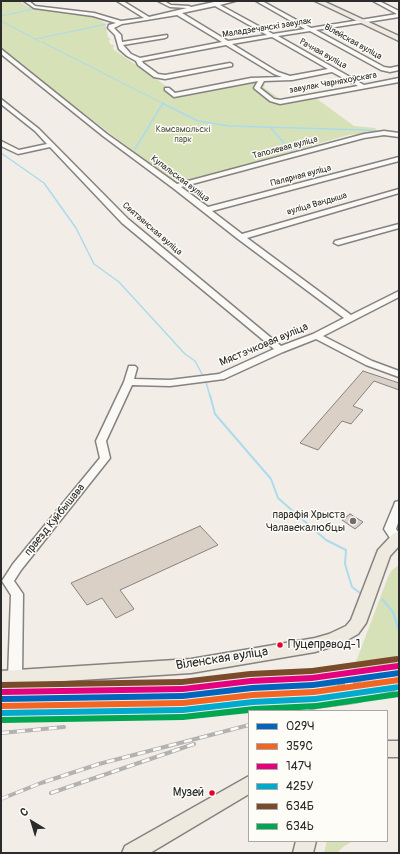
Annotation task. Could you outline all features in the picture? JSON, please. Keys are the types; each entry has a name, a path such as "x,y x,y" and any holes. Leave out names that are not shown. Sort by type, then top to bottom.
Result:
{"main road":[{"path":"318,1 399,39"},
{"name":"Віленская вуліца","path":"8,678 191,666 315,645 334,639 352,630 358,623 394,547"},
{"path":"388,749 399,749"},
{"path":"132,853 248,785"},
{"path":"303,853 306,842"}],"street":[{"path":"26,1 34,6 94,15 121,23"},
{"path":"119,1 148,18"},
{"path":"160,1 170,6 197,7"},
{"name":"Рачная вуліца","path":"210,1 364,87"},
{"path":"230,65 159,77 140,64 139,60 129,55 121,48 118,35 111,28 111,26 178,13 197,7 234,1"},
{"name":"Вілейская вуліца","path":"258,1 383,69 390,70 399,68"},
{"path":"375,1 399,14"},
{"path":"178,13 276,73 292,78"},
{"name":"Маладзечанскі завулак","path":"139,60 362,22 399,14"},
{"path":"120,44 165,36"},
{"name":"Купальская вуліца","path":"1,51 105,135 176,186 240,237 351,319"},
{"path":"167,89 174,95 251,80 261,81 292,78 332,70"},
{"name":"завулак Чарняхоўскага","path":"261,81 257,88 272,100 280,102 399,80"},
{"name":"Святаянская вуліца","path":"1,101 37,130 125,220 280,350"},
{"name":"Таполевая вуліца","path":"176,186 364,136 384,133 399,135"},
{"path":"1,143 18,152 52,145"},
{"name":"Палярная вуліца","path":"207,210 399,158"},
{"name":"вуліца Вандыша","path":"240,237 399,191"},
{"path":"338,242 399,226"},
{"name":"Мястэчковая вуліца","path":"129,382 170,383 199,379 214,379 316,336 399,294"},
{"path":"316,336 369,363 399,374"},
{"name":"праезд Куйбышава","path":"8,678 17,594 8,581 105,458 101,441 129,382 132,368"},
{"name":"Віленская вуліца","path":"394,547 390,529 399,505"}],"green space":[{"name":"Камсамольскі парк","path":"1,1 19,1 28,7 95,16 94,17 105,23 108,37 111,40 109,40 110,44 114,45 113,49 144,69 177,95 255,81 263,83 265,86 263,87 283,101 313,96 354,126 375,128 378,132 348,135 180,184 175,183 1,50"},
{"path":"399,565 399,669 351,675 388,577 392,570"},
{"path":"327,842 351,842 337,853 324,853"}],"building":[{"path":"363,371 399,383 399,390 374,381 353,406 363,410 351,424 342,421 318,450 300,443"},
{"name":"парафія Хрыста Чалавекалюбцы","path":"350,514 363,522 355,529 342,520"},
{"path":"200,526 218,545 120,590 134,609 116,618 102,598 87,605 71,583"}],"waterway":[{"path":"1,16 39,8"},
{"path":"148,16 157,14"},
{"path":"121,21 144,17"},
{"path":"1,21 39,41"},
{"path":"109,23 115,22"},
{"path":"36,39 107,24"},
{"path":"42,42 163,103"},
{"path":"135,149 163,103"},
{"path":"164,104 198,121 229,126 365,130 382,132"},
{"path":"271,128 292,152"},
{"path":"1,153 44,183 76,228 94,264 119,282 185,354 195,361 202,374"},
{"path":"206,382 210,396"},
{"path":"210,395 215,414 271,479 278,498 326,540 346,550 345,564 352,587 360,593"},
{"path":"383,600 393,612 399,631"}],"railway":[{"path":"313,685 387,682"},
{"path":"305,710 355,702 399,691"},
{"path":"1,799 41,783 99,764 248,725"},
{"path":"1,733 64,727"},
{"path":"51,793 194,744"}],"transit line":[{"name":"634Б","path":"1,685 182,682 250,674 312,671 397,659"},
{"name":"147Ч","path":"1,692 183,689 251,681 312,678 398,666"},
{"name":"029Ч","path":"1,699 183,696 252,688 313,685 399,673"},
{"name":"359С","path":"1,706 183,703 253,695 314,692 399,680"},
{"name":"425У","path":"1,713 183,710 253,702 315,699 399,687"},
{"name":"634Ь","path":"1,720 183,717 254,709 316,706 399,694"}],"place":[{"name":"парафія Хрыста Чалавекалюбцы","path":"353,521"},
{"name":"Пуцеправод-1","path":"280,645"},
{"name":"Музей","path":"212,793"}]}
